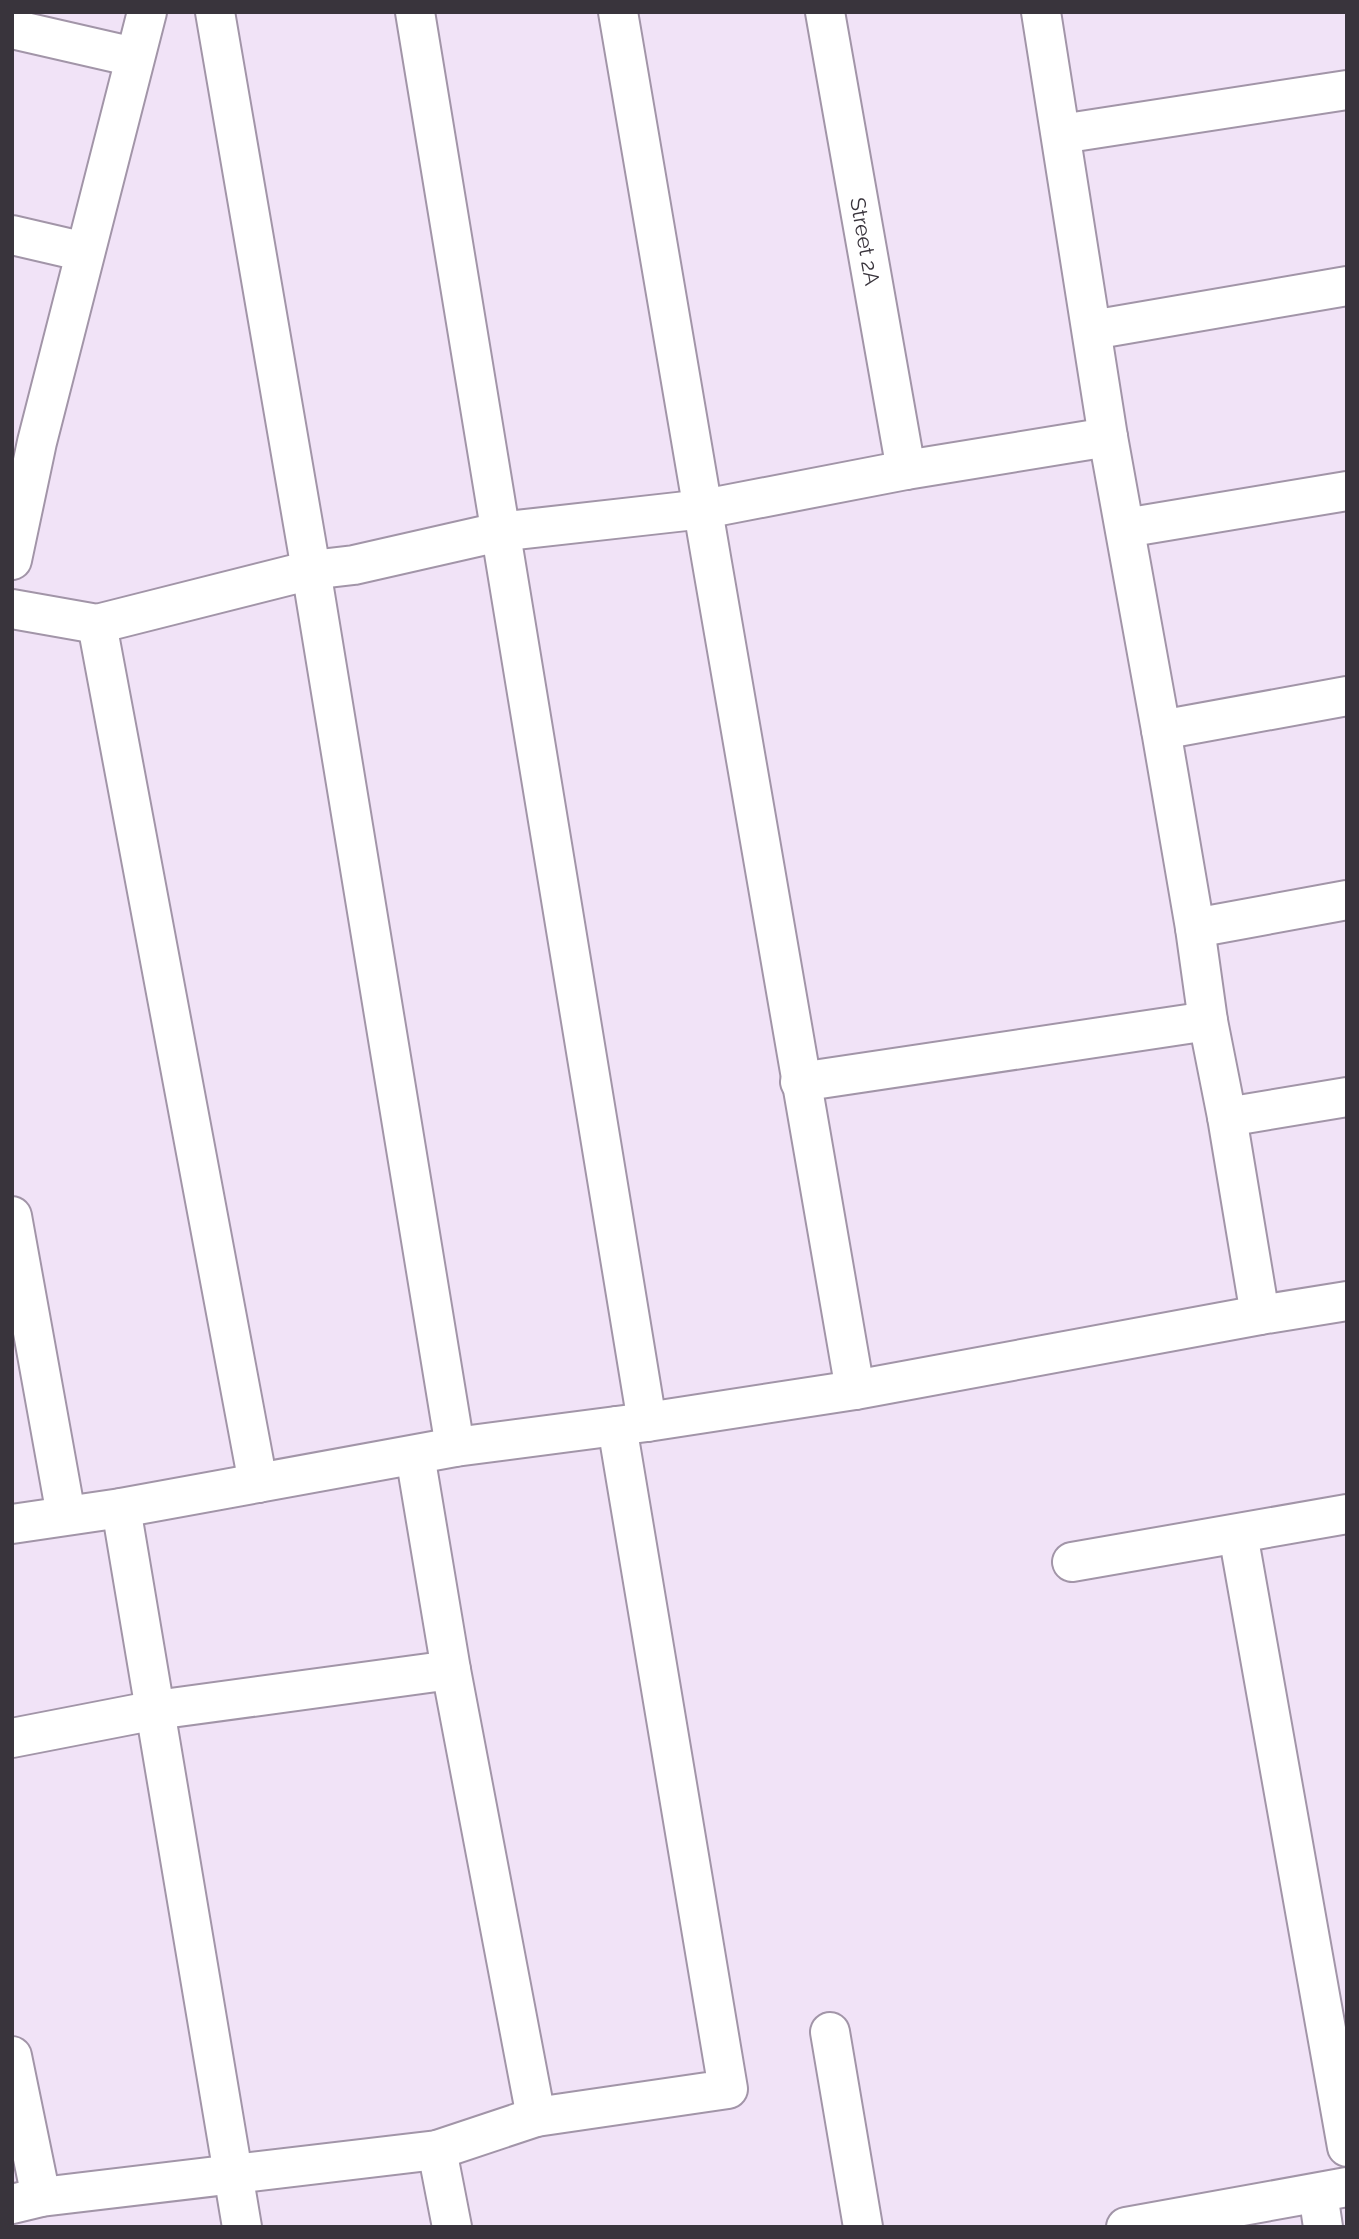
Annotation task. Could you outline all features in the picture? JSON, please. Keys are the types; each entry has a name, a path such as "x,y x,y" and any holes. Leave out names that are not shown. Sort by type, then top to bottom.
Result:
{"street":[{"path":"12,560 24,439 85,251 147,12"},
{"path":"215,12 311,570 454,1447"},
{"path":"12,2056 27,2200 288,2166 437,2150 536,2117 729,2089 499,532 415,12"},
{"path":"618,12 855,1390"},
{"name":"Street 2A","path":"825,12 906,470"},
{"path":"1041,12 1108,437 1161,730 1208,1021 1260,1314"},
{"path":"12,29 134,57"},
{"path":"1061,134 1347,90"},
{"path":"12,234 85,251"},
{"path":"1092,330 1347,286"},
{"path":"12,609 97,624 311,570 354,565 499,532 704,509 906,470 1108,437"},
{"path":"1125,528 1347,491"},
{"path":"97,624 258,1483"},
{"path":"1161,730 1347,696"},
{"path":"1195,928 1347,900"},
{"path":"800,1082 1208,1021"},
{"path":"1227,1117 1347,1097"},
{"path":"12,1216 66,1515"},
{"path":"12,1524 121,1508 454,1447 632,1424 855,1390 1260,1314 1347,1301"},
{"path":"415,1455 451,1670 536,2117"},
{"path":"121,1508 242,2227"},
{"path":"1072,1562 1347,1514"},
{"path":"1238,1534 1347,2147"},
{"path":"12,1738 156,1710 451,1670"},
{"path":"830,2032 863,2227"},
{"path":"437,2150 452,2227"},
{"path":"1126,2227 1329,2202"}]}
